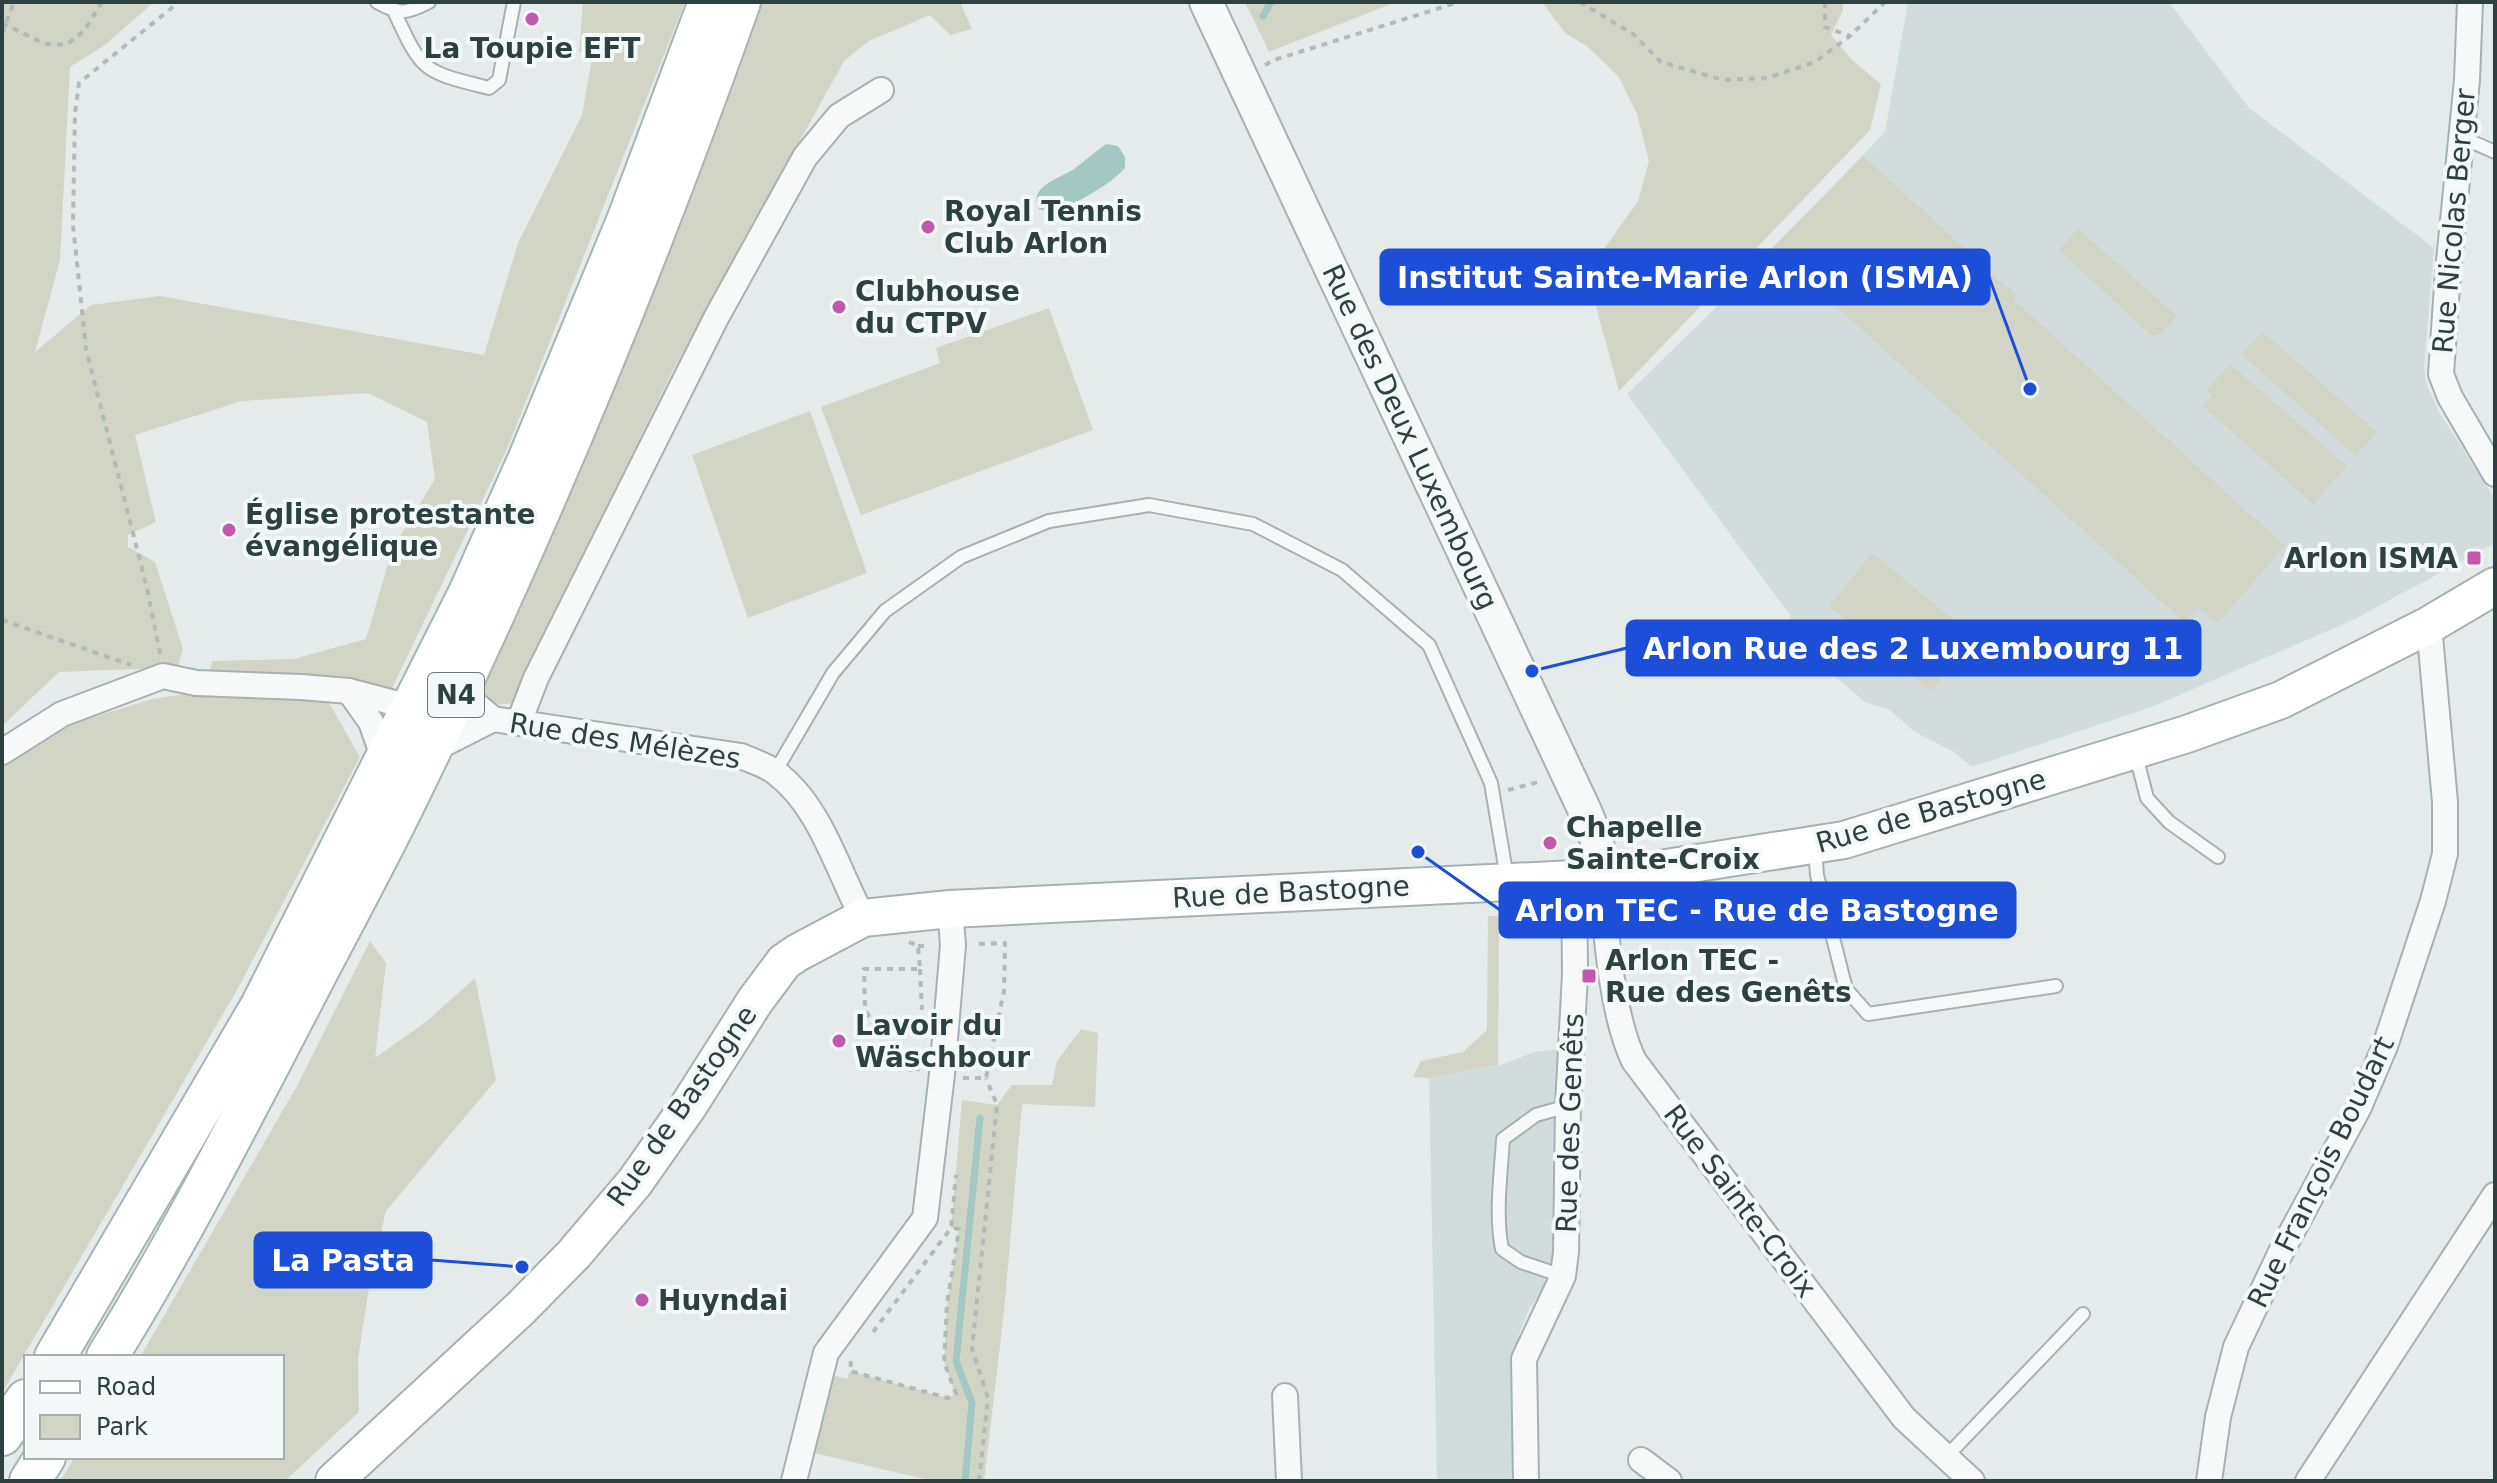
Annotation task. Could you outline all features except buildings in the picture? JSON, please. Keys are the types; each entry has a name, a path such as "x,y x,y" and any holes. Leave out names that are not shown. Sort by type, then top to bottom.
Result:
{"main road":[{"name":"N4","path":"56,1355 261,1006 469,593 529,458 627,221 709,2"},
{"name":"N4","path":"108,1355 253,1095 403,808 516,567 597,376 740,2"},
{"name":"Rue de Bastogne","path":"334,1481 521,1308 574,1254 643,1169 784,962 797,953 879,916 950,909 1588,877 1815,846 1844,840 2134,751 2281,700 2429,625 2495,586"},
{"path":"2,1435 24,1403"},
{"path":"30,1481 44,1459"}],"street":[{"name":"Rue des Deux Luxembourg","path":"1206,2 1597,840 1588,877"},
{"name":"Rue Nicolas Berger","path":"2470,2 2467,80 2441,374 2450,397 2495,474"},
{"path":"519,722 536,678 716,318 805,157 839,116 881,90"},
{"name":"Rue François Boudart","path":"2209,1481 2218,1417 2236,1347 2281,1252 2359,1107 2385,1046 2433,901 2445,854 2445,802 2429,625"},
{"path":"2,752 62,714 163,676 196,683 349,691 410,707"},
{"name":"Rue des Mélèzes","path":"458,690 493,719 741,756 775,772 801,799 879,916"},
{"path":"349,691 371,722 384,759"},
{"name":"Rue des Mélèzes","path":"429,751 493,719"},
{"name":"Rue des Genêts","path":"1526,1481 1524,1359 1563,1276 1566,1252 1568,1106 1575,974 1588,877"},
{"name":"Rue Sainte-Croix","path":"1588,877 1625,1043 1634,1061 1904,1418 1972,1481"},
{"path":"794,1481 826,1353 925,1218 953,1076 950,909"},
{"path":"2308,1481 2495,1195"},
{"path":"1285,1396 1289,1481"},
{"path":"1641,1460 1669,1481"}],"lane":[{"path":"377,2 394,11 408,13 429,2"},
{"path":"394,11 410,47 423,66 441,76 489,88 499,80 514,2"},
{"path":"2461,137 2495,152"},
{"path":"775,772 833,673 885,611 961,557 1049,521 1149,505 1253,524 1342,570 1429,645 1491,783 1507,881"},
{"path":"2134,751 2147,798 2169,822 2218,857"},
{"path":"1815,846 1817,875 1846,989 1868,1014 2056,986"},
{"path":"1563,1276 1521,1262 1502,1249 1499,1233 1500,1195 1503,1139 1536,1115 1568,1106"},
{"path":"1946,1457 2083,1314"}],"path":[{"path":"2,33 14,2"},
{"path":"4,24 45,44 66,45 84,31 102,2"},
{"path":"2,620 163,676 147,588 86,349 73,225 75,113 79,83 179,2"},
{"path":"1243,79 1274,60 1459,2"},
{"path":"1580,2 1633,34 1661,62 1723,80 1767,78 1815,62 1850,36 1885,2"},
{"path":"1825,2 1825,27 1850,36"},
{"path":"1493,794 1568,774"},
{"path":"879,916 898,936 918,946 922,1018"},
{"path":"920,969 864,969 865,1009 895,1064 917,1072 953,1076"},
{"path":"917,1072 919,1058"},
{"path":"979,1481 988,1398 972,1349 997,1105 986,1078"}],"shaded area":[{"path":"1908,2 2169,2 2249,108 2434,248 2424,368 2426,383 2439,412 2495,499 2495,543 2353,620 2154,706 1972,767 1954,752 1915,732 1890,710 1865,702 1833,675 1823,653 1791,626 1790,615 1627,394 1732,292 1885,132"},
{"path":"1559,1049 1555,1253 1544,1287 1529,1309 1519,1334 1515,1358 1516,1481 1437,1481 1429,1078 1501,1065 1534,1052"}],"green space":[{"path":"2,2 154,2 105,45 70,67 60,260 35,352 91,305 160,296 484,355 518,243 582,115 592,59 579,52 583,2 685,2 507,449 392,688 302,679 209,678 212,661 294,659 366,639 392,550 435,479 427,422 368,393 242,401 135,435 156,522 128,535 128,547 155,562 183,649 174,678 162,668 59,672 2,726"},
{"path":"754,2 960,2 972,29 950,35 930,15 869,41 844,61 671,374 512,703 494,705 482,694 697,160"},
{"path":"1245,2 1396,2 1269,52"},
{"path":"1542,2 1843,2 1843,10 1831,35 1852,60 1881,84 1870,130 1619,391 1587,273 1638,201 1649,161 1637,114 1619,77 1587,46 1565,33"},
{"path":"1863,156 2016,295 2014,300 2285,546 2218,623 2197,608 2184,622 1772,248"},
{"path":"2078,229 2177,316 2161,334 2152,336 2059,250"},
{"path":"1049,308 1093,430 861,515 821,407 940,363 936,348"},
{"path":"2263,332 2377,432 2356,456 2241,354"},
{"path":"2230,364 2347,466 2313,504 2203,406 2212,396 2206,391"},
{"path":"810,411 867,573 748,618 692,455"},
{"path":"1872,553 1976,638 1931,691 1829,606"},
{"path":"198,692 297,695 329,703 360,757 237,990 2,1393 2,763 65,726 152,699"},
{"path":"1525,915 1525,923 1499,923 1498,1065 1429,1078 1413,1077 1421,1061 1463,1052 1487,1030 1488,916"},
{"path":"370,941 386,963 375,1058 427,1021 475,978 496,1080 386,1211 371,1274 358,1359 359,1412 285,1481 60,1481 74,1459 284,1459 284,1355 141,1355 297,1086"},
{"path":"1081,1029 1098,1033 1095,1107 1022,1104 1004,1312 984,1481 933,1481 814,1453 832,1375 847,1379 850,1371 948,1398 955,1394 944,1362 947,1304 959,1229 951,1228 962,1100 997,1105 1012,1085 1052,1085 1057,1061"}],"water":[{"path":"1106,144 1118,146 1125,157 1125,168 1118,175 1072,204 1039,209 1038,194 1042,188 1074,169"}],"waterway":[{"path":"1263,16 1271,2"},
{"path":"965,1481 972,1403 956,1361 980,1118"}],"place":[{"name":"La Toupie EFT","path":"532,19"},
{"name":"Royal Tennis Club Arlon","path":"928,227"},
{"name":"Clubhouse du CTPV","path":"839,307"},
{"name":"Institut Sainte-Marie Arlon (ISMA)","path":"2030,389"},
{"name":"Église protestante évangélique","path":"229,530"},
{"name":"Arlon ISMA","path":"2474,558"},
{"name":"Arlon Rue des 2 Luxembourg 11","path":"1532,671"},
{"name":"Chapelle Sainte-Croix","path":"1550,843"},
{"name":"Arlon TEC - Rue de Bastogne","path":"1418,852"},
{"name":"Arlon TEC - Rue des Genêts","path":"1589,976"},
{"name":"Lavoir du Wäschbour","path":"839,1041"},
{"name":"La Pasta","path":"522,1267"},
{"name":"Huyndai","path":"642,1300"}]}
